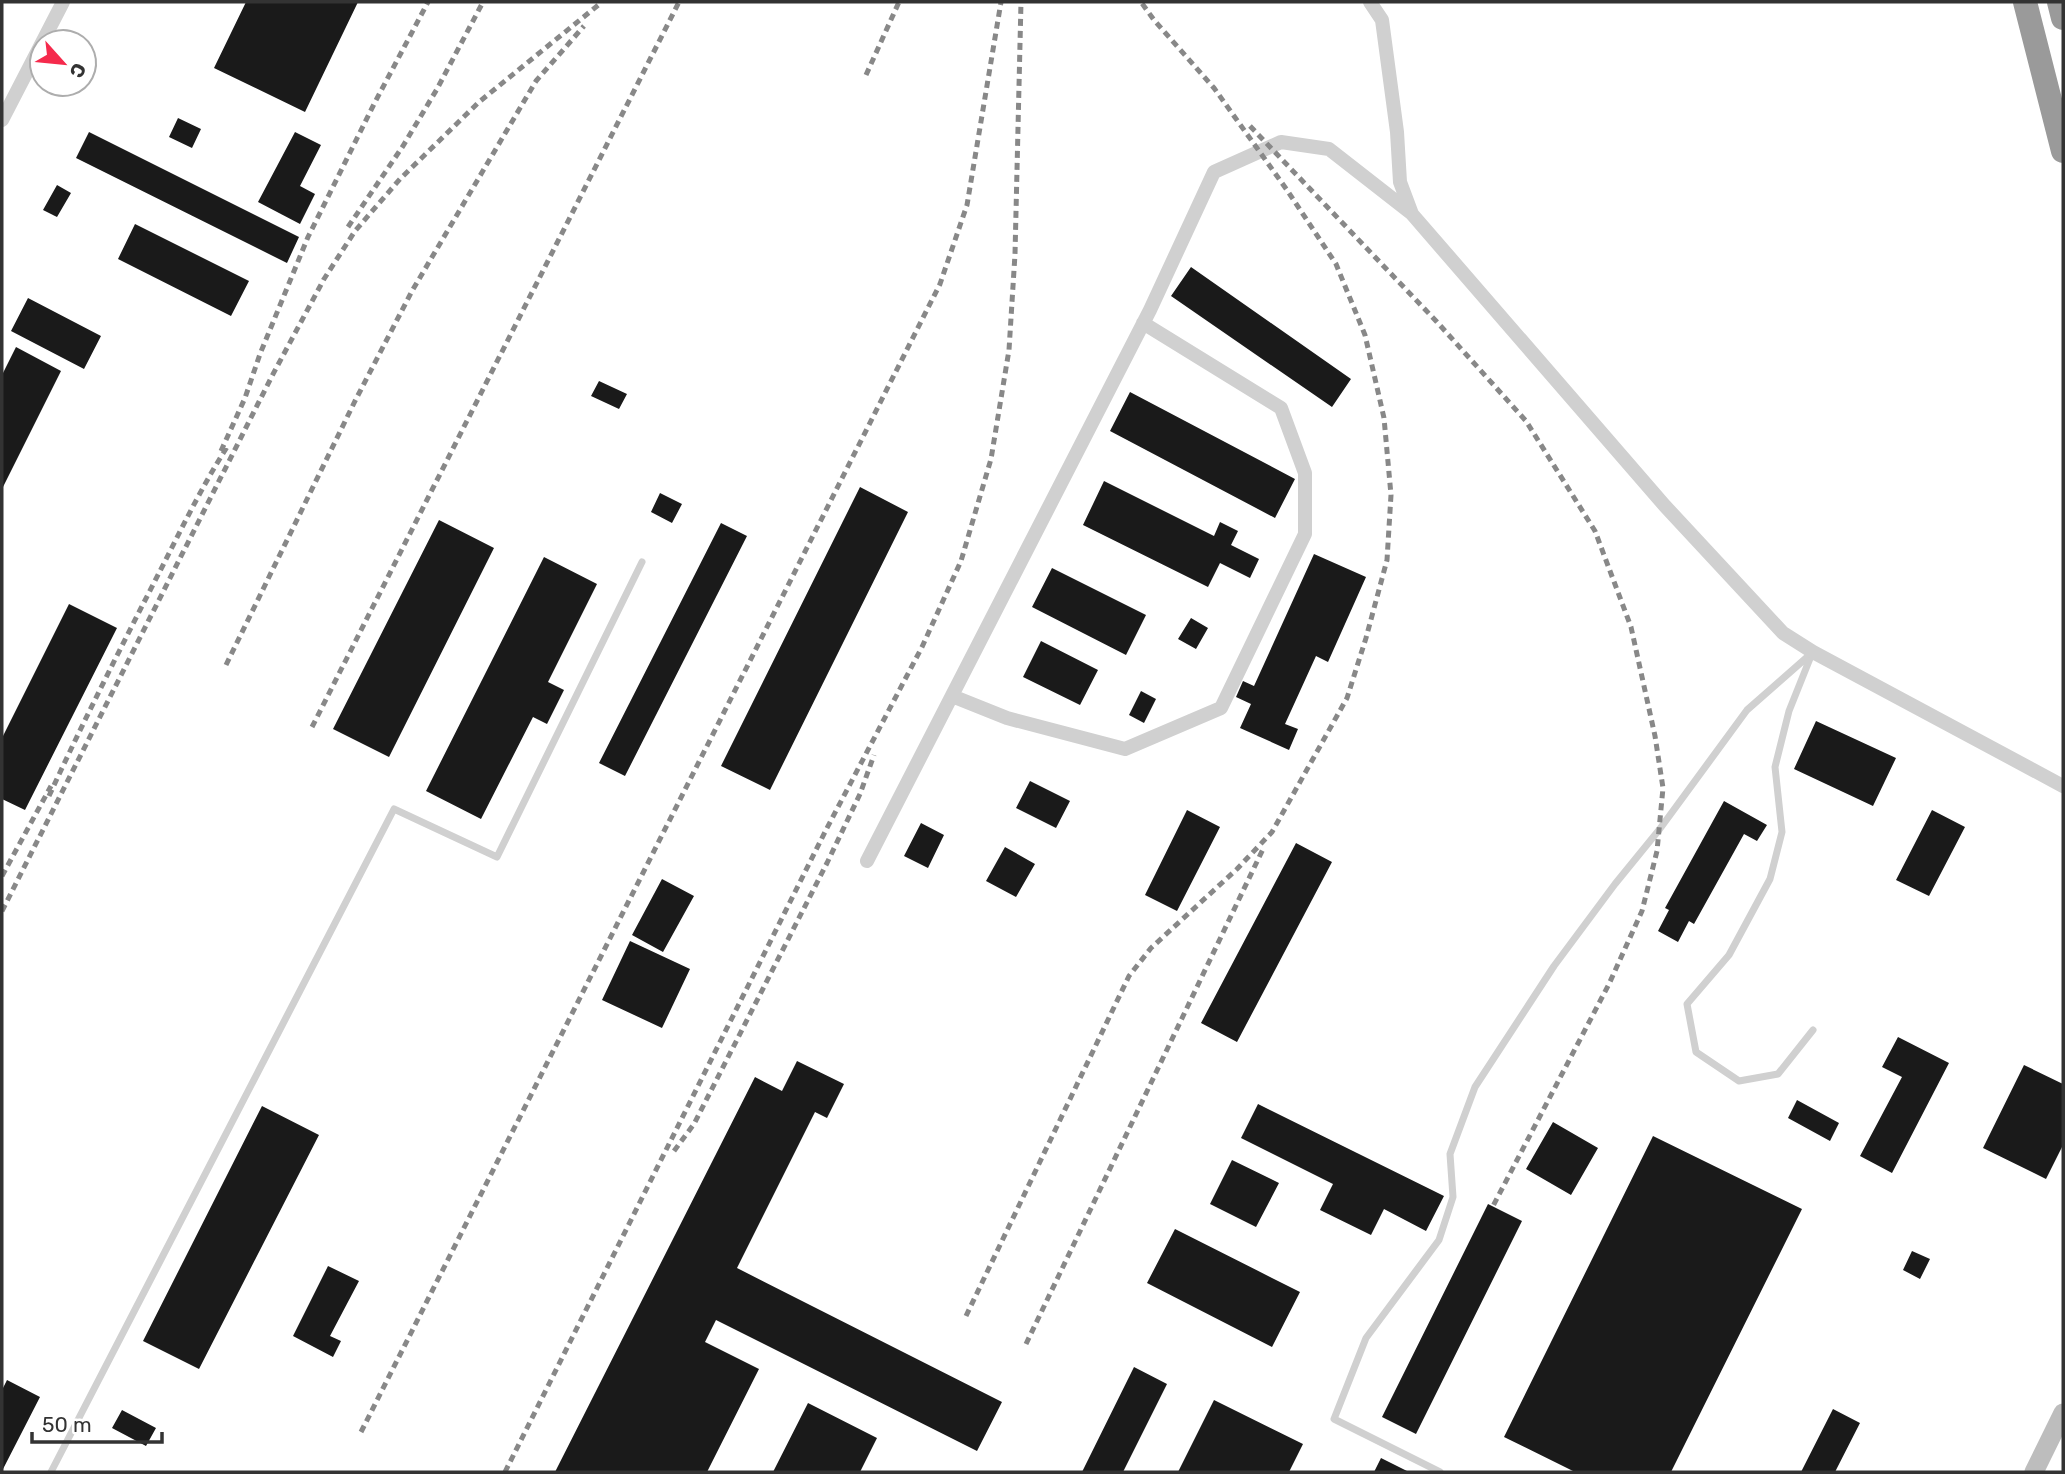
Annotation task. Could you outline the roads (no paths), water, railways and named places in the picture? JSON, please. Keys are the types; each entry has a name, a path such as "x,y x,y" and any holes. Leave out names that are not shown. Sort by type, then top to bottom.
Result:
{"highway":[{"path":"2025,2 2063,151"},
{"path":"2059,2 2063,18"}],"street":[{"path":"2,120 63,2"},
{"path":"1370,2 1382,20 1397,132 1400,182 1412,214"},
{"path":"867,862 1143,323 1214,172 1282,142 1329,149 1412,214 1665,506 1783,634 2063,786"},
{"path":"952,696 1007,718 1125,749 1221,708 1306,534 1305,474 1281,408 1143,323"},
{"path":"2034,1472 2063,1413"}],"lane":[{"path":"51,1472 394,809 497,857 642,562"},
{"path":"1813,652 1789,711 1775,767 1782,832 1770,879 1728,955 1687,1004 1696,1052 1739,1081 1778,1074 1813,1030"},
{"path":"1440,1472 1334,1419 1366,1338 1439,1240 1453,1197 1450,1154 1475,1087 1554,966 1747,710 1813,652"}],"railway":[{"path":"221,451 245,398 308,237 428,2"},
{"path":"348,227 403,146 483,2"},
{"path":"2,911 272,376 324,279 355,231 400,179 479,102 602,2"},
{"path":"312,727 679,2"},
{"path":"866,75 899,2"},
{"path":"361,1432 940,284 967,205 1001,2"},
{"path":"505,1472 827,828 922,647 961,561 991,459 1009,350 1015,254 1021,2"},
{"path":"966,1316 1129,976 1151,948 1237,869 1272,832 1347,698 1387,560 1391,495 1384,418 1365,335 1336,264 1214,88 1141,2"},
{"path":"226,665 412,291 536,81 584,26"},
{"path":"1250,126 1437,322 1526,421 1595,531 1631,627 1655,736 1663,788 1657,851 1642,911 1609,984 1493,1206"},
{"path":"49,796 185,522 229,444"},
{"path":"674,1151 694,1124 827,863 860,794 874,755"},
{"path":"2,876 51,786"},
{"path":"1026,1344 1264,847"}]}
